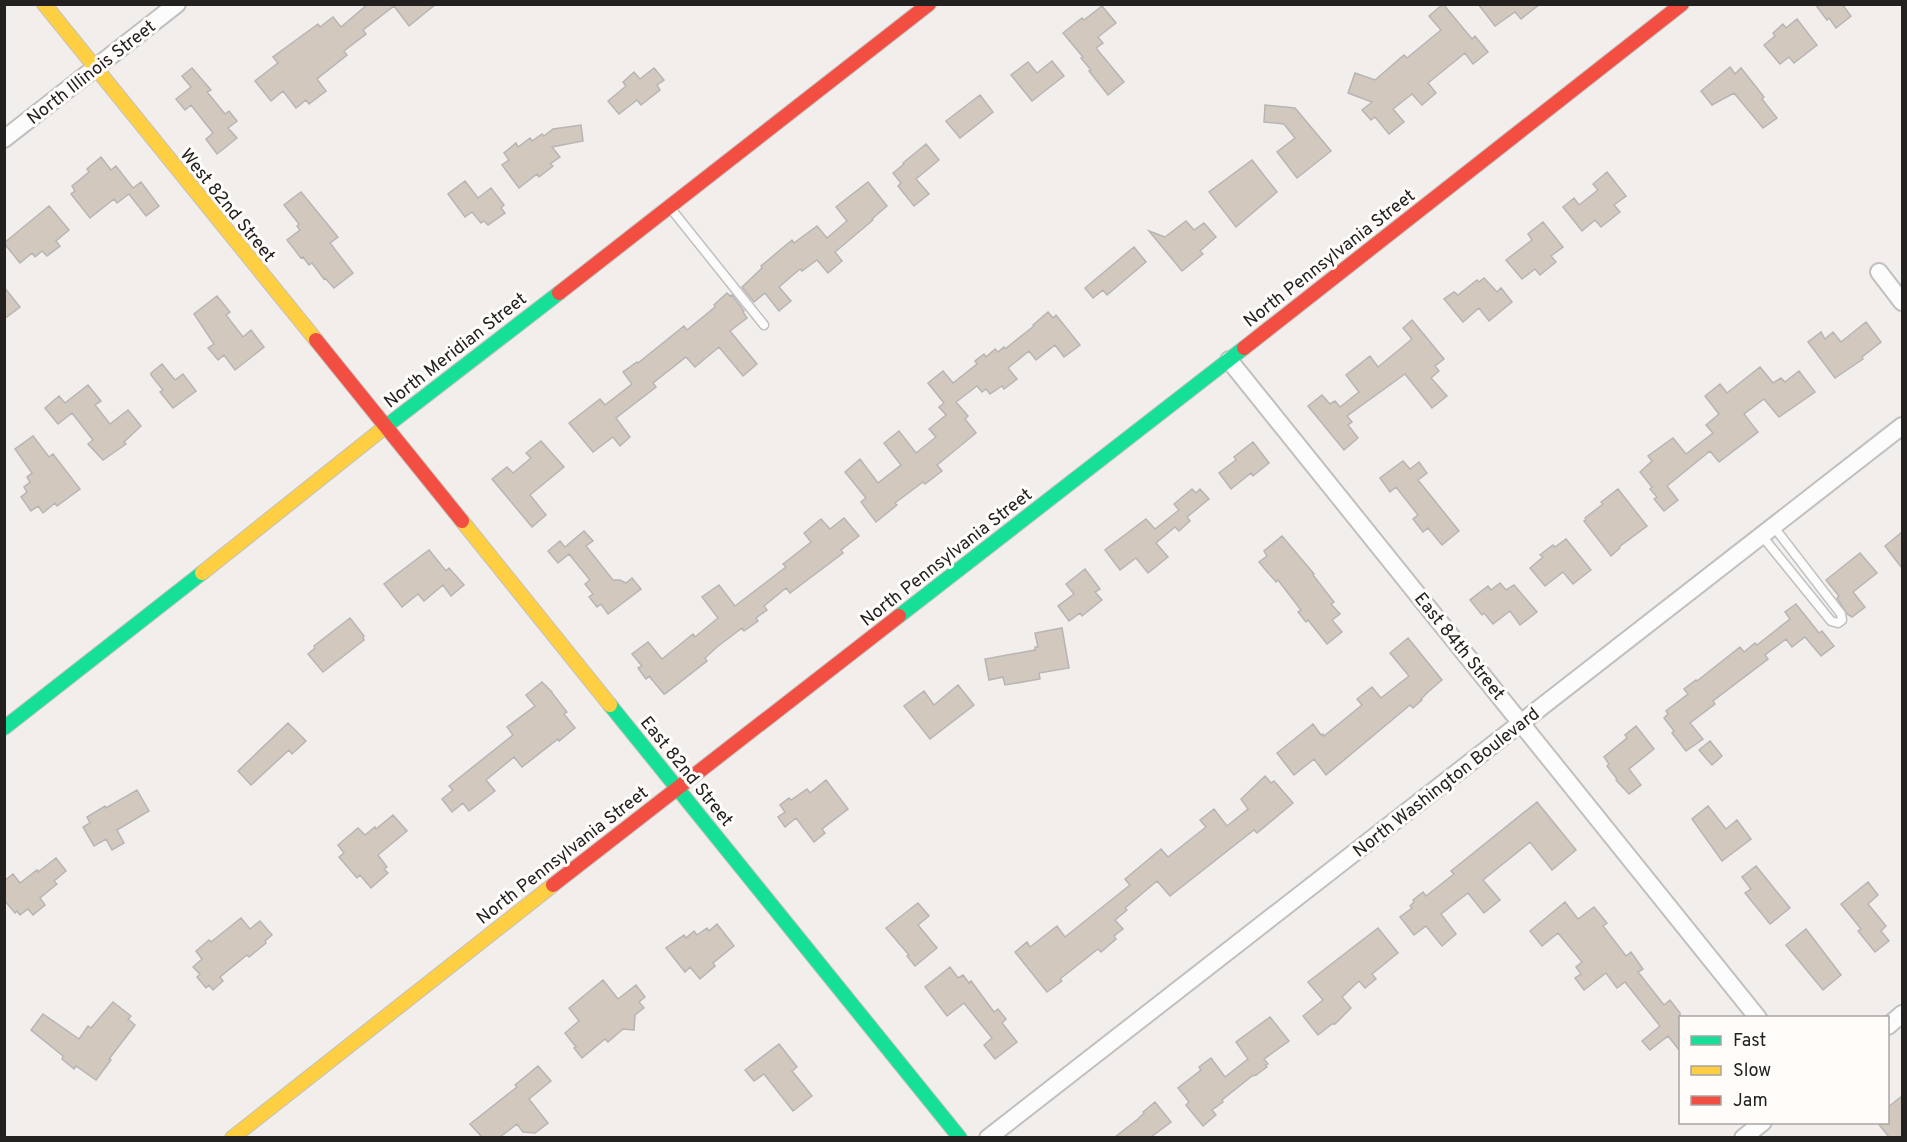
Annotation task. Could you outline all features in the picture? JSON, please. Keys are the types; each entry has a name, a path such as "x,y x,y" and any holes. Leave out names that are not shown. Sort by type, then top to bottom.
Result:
{"street":[{"name":"West 82nd Street","path":"44,4 385,427"},
{"name":"North Illinois Street","path":"4,139 177,4"},
{"name":"North Meridian Street","path":"4,728 385,427 929,4"},
{"name":"North Pennsylvania Street","path":"232,1137 1682,4"},
{"path":"1879,272 1902,302"},
{"name":"East 84th Street","path":"1229,360 1757,1016"},
{"name":"North Washington Boulevard","path":"988,1137 1902,426"},
{"name":"East 82nd Street","path":"385,427 960,1137"},
{"path":"1889,1024 1902,1014"},
{"path":"1743,1137 1760,1124"}],"lane":[{"path":"670,207 764,325"},
{"path":"1768,531 1841,614 1842,620 1838,623 1830,621 1768,531"}],"building":[{"path":"368,4 436,4 409,26 394,6 363,30 366,34 344,51 347,55 317,79 326,91 309,104 306,100 296,108 283,91 271,101 255,81 278,63 273,57 318,24 320,27 333,17 341,27"},
{"path":"1443,4 1472,39 1475,36 1488,52 1473,64 1465,53 1428,83 1436,93 1422,105 1412,94 1393,109 1404,122 1389,134 1375,117 1371,120 1362,110 1372,102 1348,93 1355,73 1375,80 1404,55 1407,58 1441,30 1429,16"},
{"path":"1478,4 1540,4 1521,19 1515,12 1495,26"},
{"path":"1815,4 1842,4 1851,16 1836,28"},
{"path":"1102,6 1116,23 1098,37 1103,43 1096,48 1124,82 1108,95 1089,71 1091,70 1081,58 1083,57 1063,33"},
{"path":"1797,19 1817,45 1794,63 1789,57 1780,64 1764,45 1775,36 1773,33 1783,24 1786,28"},
{"path":"1052,61 1064,76 1032,101 1011,75 1028,62 1037,73"},
{"path":"1730,67 1735,74 1741,68 1777,118 1763,128 1734,93 1712,105 1701,91"},
{"path":"192,68 211,90 207,92 225,114 229,111 237,121 228,128 237,138 217,154 206,139 213,133 191,105 185,110 176,99 191,87 182,76"},
{"path":"654,68 664,80 657,85 660,90 641,105 637,100 619,114 608,101 626,86 623,82 634,72 640,79"},
{"path":"980,95 993,112 960,138 946,121"},
{"path":"1265,105 1295,108 1331,151 1297,178 1277,152 1295,138 1284,124 1264,122"},
{"path":"581,125 583,141 552,147 560,157 550,164 553,166 539,177 537,174 519,188 502,165 509,160 504,153 516,143 518,147 530,138 532,141 553,129"},
{"path":"926,144 939,160 916,179 929,194 914,206 898,186 901,183 893,173"},
{"path":"101,157 111,170 116,166 133,188 141,182 159,206 146,216 129,194 117,203 114,199 90,218 71,194 75,191 72,186 89,172 87,169"},
{"path":"1252,160 1277,192 1236,227 1209,192"},
{"path":"1607,172 1626,196 1614,205 1620,212 1601,227 1595,220 1582,231 1563,207 1574,198 1579,205 1598,190 1593,184"},
{"path":"465,181 478,198 491,188 504,205 501,208 505,213 488,225 484,221 481,223 472,212 465,217 448,194"},
{"path":"868,182 887,206 835,252 842,261 828,273 817,260 802,271 800,269 779,287 791,301 779,311 765,293 754,302 742,287 762,268 761,266 792,240 794,243 817,226 827,238 847,221 836,207"},
{"path":"301,192 338,237 330,243 353,273 334,288 312,263 309,265 303,257 301,258 287,240 300,230 297,226 299,224 284,205"},
{"path":"49,206 69,230 56,241 60,246 47,256 42,251 35,257 32,253 20,263 4,243"},
{"path":"1186,221 1194,230 1204,223 1216,237 1200,251 1203,254 1182,271 1149,231 1165,237"},
{"path":"1543,222 1563,247 1551,256 1556,262 1540,275 1535,269 1522,279 1506,260 1532,240 1528,234"},
{"path":"1134,247 1146,262 1107,295 1103,290 1093,298 1085,288"},
{"path":"1484,278 1497,292 1501,288 1512,302 1489,321 1479,308 1463,322 1444,299 1454,292 1458,295 1477,280 1479,282"},
{"path":"4,287 20,307 4,319"},
{"path":"727,293 732,295 747,318 730,331 757,364 743,376 719,347 695,367 686,357 653,383 656,387 616,418 630,437 620,446 613,437 593,452 569,423 600,399 605,405 632,384 623,372 638,363 684,326 687,330 715,307 714,305"},
{"path":"217,296 230,312 226,315 243,337 251,330 264,347 235,370 224,355 218,360 208,348 214,344 194,314"},
{"path":"1048,312 1053,318 1056,315 1080,345 1064,357 1055,345 1036,360 1029,351 1008,368 1017,379 1004,389 1002,386 990,394 986,389 982,392 977,386 956,402 968,416 965,419 976,433 937,465 942,471 895,503 897,505 876,522 861,502 866,498 845,472 860,459 878,483 901,465 884,443 899,431 916,453 936,437 929,429 946,415 939,407 944,403 928,383 943,371 953,383 977,364 975,361 984,354 986,357 995,349 998,352 1004,347 1005,349"},
{"path":"1412,320 1444,359 1435,366 1439,371 1431,378 1447,396 1432,408 1405,374 1347,416 1352,422 1348,425 1358,438 1344,450 1308,406 1322,395 1330,404 1335,401 1340,407 1359,392 1346,375 1370,356 1378,367 1412,339 1403,328"},
{"path":"1866,322 1881,342 1862,357 1863,359 1835,378 1808,342 1821,332 1825,339 1833,332 1841,342"},
{"path":"162,364 175,380 183,374 196,391 173,408 160,392 163,390 151,375"},
{"path":"1760,367 1773,383 1781,378 1785,382 1799,371 1815,392 1779,417 1764,399 1744,414 1758,432 1719,462 1710,451 1667,486 1678,500 1664,511 1654,499 1657,497 1650,489 1652,487 1640,472 1652,461 1648,456 1673,438 1686,454 1713,433 1706,425 1719,414 1705,396 1720,384 1727,393"},
{"path":"88,385 101,401 95,405 110,424 128,410 141,426 124,442 126,444 103,460 88,444 93,440 72,413 58,424 45,408 59,396 65,403"},
{"path":"33,436 49,457 53,454 80,489 57,506 55,503 43,513 38,506 31,511 21,497 27,492 24,487 30,482 27,477 32,473 15,449"},
{"path":"541,441 564,467 530,495 546,515 532,527 492,479 507,467 513,473 531,458 526,453"},
{"path":"1253,442 1269,463 1253,476 1251,473 1231,489 1219,473 1236,460 1234,457"},
{"path":"1403,461 1410,469 1419,462 1427,473 1418,480 1459,531 1442,545 1428,528 1423,532 1413,519 1418,515 1396,487 1390,492 1380,478"},
{"path":"1192,489 1196,493 1200,489 1209,499 1187,517 1190,521 1179,531 1175,527 1156,543 1168,557 1148,573 1136,558 1120,570 1105,550 1146,519 1155,529 1179,510 1174,504"},
{"path":"1618,489 1647,526 1611,556 1584,521 1603,504 1601,502"},
{"path":"844,518 859,536 841,550 843,553 790,593 786,588 764,606 767,610 756,618 758,621 744,631 742,628 717,647 705,658 707,661 666,693 664,694 649,676 646,679 638,668 642,666 632,654 648,642 662,659 693,634 695,637 718,618 702,597 719,585 735,606 786,567 783,564 811,542 804,533 821,519 830,529"},
{"path":"584,531 593,541 586,546 613,580 626,583 632,578 641,589 608,614 601,604 597,607 589,597 593,594 585,584 590,580 569,554 558,563 548,551 560,541 565,547"},
{"path":"1902,532 1902,568 1885,546"},
{"path":"1282,536 1314,574 1334,602 1331,604 1340,614 1332,620 1342,632 1327,644 1308,620 1306,622 1298,612 1301,610 1278,580 1276,582 1259,562 1267,556 1264,551"},
{"path":"1566,539 1591,570 1573,584 1563,572 1545,586 1530,568 1543,557 1540,555"},
{"path":"429,550 446,571 449,568 464,585 451,596 443,585 424,601 418,594 402,607 384,584"},
{"path":"1860,553 1877,573 1853,592 1865,607 1852,617 1847,614 1837,598 1839,596 1826,580"},
{"path":"1085,569 1100,589 1095,592 1102,600 1082,616 1080,613 1069,621 1058,606 1074,594 1066,584"},
{"path":"1500,583 1506,590 1514,585 1537,612 1520,625 1510,611 1493,624 1470,600 1488,586 1491,590"},
{"path":"1796,604 1819,633 1822,631 1834,646 1821,656 1805,637 1792,647 1786,639 1765,655 1768,659 1713,701 1715,704 1690,723 1703,739 1686,751 1664,718 1668,714 1666,711 1688,694 1684,689 1740,647 1744,652 1755,643 1757,645 1790,619 1785,612"},
{"path":"350,618 364,636 364,640 323,672 308,654 315,648 314,646"},
{"path":"1062,628 1069,668 1039,673 1040,679 1005,685 1003,677 989,680 985,659 1035,650 1035,647 1038,647 1035,633"},
{"path":"1408,638 1442,680 1413,708 1410,705 1326,775 1314,759 1294,775 1277,753 1313,724 1324,736 1362,705 1357,699 1372,687 1381,698 1409,676 1390,653"},
{"path":"542,682 567,712 564,714 575,728 522,767 514,757 486,780 495,791 469,811 463,803 452,812 442,799 453,790 449,786 513,735 507,727 535,706 526,695"},
{"path":"958,685 974,705 930,739 904,706 924,691 934,705"},
{"path":"288,723 306,741 292,754 289,750 251,785 238,771"},
{"path":"1636,726 1654,749 1629,769 1641,785 1629,794 1616,780 1604,757 1627,738 1625,735"},
{"path":"1710,741 1722,756 1712,765 1699,750"},
{"path":"1265,776 1271,783 1274,781 1293,803 1257,833 1254,830 1170,896 1157,881 1125,908 1127,910 1115,920 1123,929 1114,936 1116,939 1101,952 1098,949 1047,992 1015,952 1027,942 1030,947 1057,926 1065,937 1130,885 1125,879 1161,849 1168,857 1206,827 1200,820 1214,809 1227,826 1248,809 1241,799"},
{"path":"826,780 848,809 822,829 825,833 814,842 796,818 785,827 778,817 785,812 780,805 807,789 810,793"},
{"path":"137,790 149,811 117,830 124,843 112,850 106,839 94,846 83,827 90,823 87,817"},
{"path":"1537,802 1576,850 1552,870 1530,842 1483,880 1500,900 1484,913 1468,893 1441,914 1456,934 1442,946 1426,926 1414,935 1400,917 1412,908 1410,906 1413,900 1423,892 1426,896 1454,874 1451,871"},
{"path":"1708,806 1726,829 1737,820 1751,839 1722,861 1692,819"},
{"path":"393,815 407,831 378,855 387,867 384,869 388,873 371,888 360,875 357,878 339,857 344,853 338,845 358,828 365,835"},
{"path":"56,858 66,871 54,881 57,884 40,898 45,905 33,915 28,909 20,915 17,911 15,913 4,900 4,881 13,874 20,883"},
{"path":"1756,866 1790,908 1770,924 1745,893 1751,889 1742,877"},
{"path":"1868,882 1878,895 1868,904 1886,926 1881,931 1889,941 1875,952 1858,931 1861,929 1841,904"},
{"path":"1565,902 1578,919 1594,907 1607,923 1603,926 1626,956 1631,952 1643,969 1638,972 1664,1005 1670,1000 1680,1013 1679,1050 1668,1036 1650,1050 1642,1041 1660,1026 1625,982 1617,988 1606,973 1584,990 1575,978 1581,974 1576,967 1582,962 1558,933 1542,946 1530,931"},
{"path":"918,903 929,916 918,925 937,948 915,966 907,956 909,955 886,928"},
{"path":"241,918 250,929 260,921 272,935 249,957 247,955 220,977 223,981 213,990 209,985 206,988 197,977 200,974 193,967 202,959 196,951"},
{"path":"717,924 734,946 713,963 715,966 700,979 690,967 685,972 666,948 684,935 686,938 694,931 697,935 707,928 709,931"},
{"path":"1378,928 1398,953 1372,974 1376,979 1365,988 1359,981 1342,997 1351,1008 1335,1024 1318,1035 1303,1016 1323,1000 1308,982"},
{"path":"1806,929 1841,975 1823,990 1786,945"},
{"path":"950,967 958,978 963,975 969,983 971,981 994,1012 998,1009 1006,1019 1002,1023 1017,1042 995,1059 984,1045 992,1038 964,1003 947,1016 925,987"},
{"path":"603,980 618,999 636,985 645,997 639,1002 644,1008 635,1015 634,1030 623,1029 608,1042 605,1039 582,1058 565,1033 579,1021 569,1008"},
{"path":"113,1002 131,1016 128,1019 135,1025 96,1080 76,1066 74,1069 62,1059 63,1056 31,1030 43,1014 79,1039 88,1026 91,1028"},
{"path":"1270,1017 1289,1041 1264,1059 1268,1064 1265,1065 1267,1067 1222,1100 1223,1102 1212,1110 1216,1115 1203,1126 1186,1105 1189,1102 1178,1088 1201,1070 1199,1067 1211,1058 1225,1077 1248,1059 1236,1042"},
{"path":"779,1044 797,1067 792,1071 812,1096 793,1111 764,1074 754,1081 745,1070"},
{"path":"538,1066 551,1081 529,1099 548,1123 535,1133 523,1132 517,1124 500,1137 482,1137 470,1124 517,1087 515,1085"},
{"path":"1902,1096 1902,1137 1889,1137 1879,1124 1889,1124 1889,1106"},
{"path":"1155,1102 1171,1122 1151,1137 1115,1137 1138,1119"}],"traffic: fast":[{"path":"380,431 559,293"},
{"path":"899,616 1244,348"},
{"path":"4,728 202,573"},
{"path":"610,705 960,1138"}],"traffic: slow":[{"path":"44,4 316,340"},
{"path":"202,573 380,431"},
{"path":"462,521 610,705"},
{"path":"232,1138 553,885"}],"traffic: jam":[{"path":"559,293 929,4"},
{"path":"1244,348 1682,4"},
{"path":"316,340 462,521"},
{"path":"553,885 899,616"}]}
